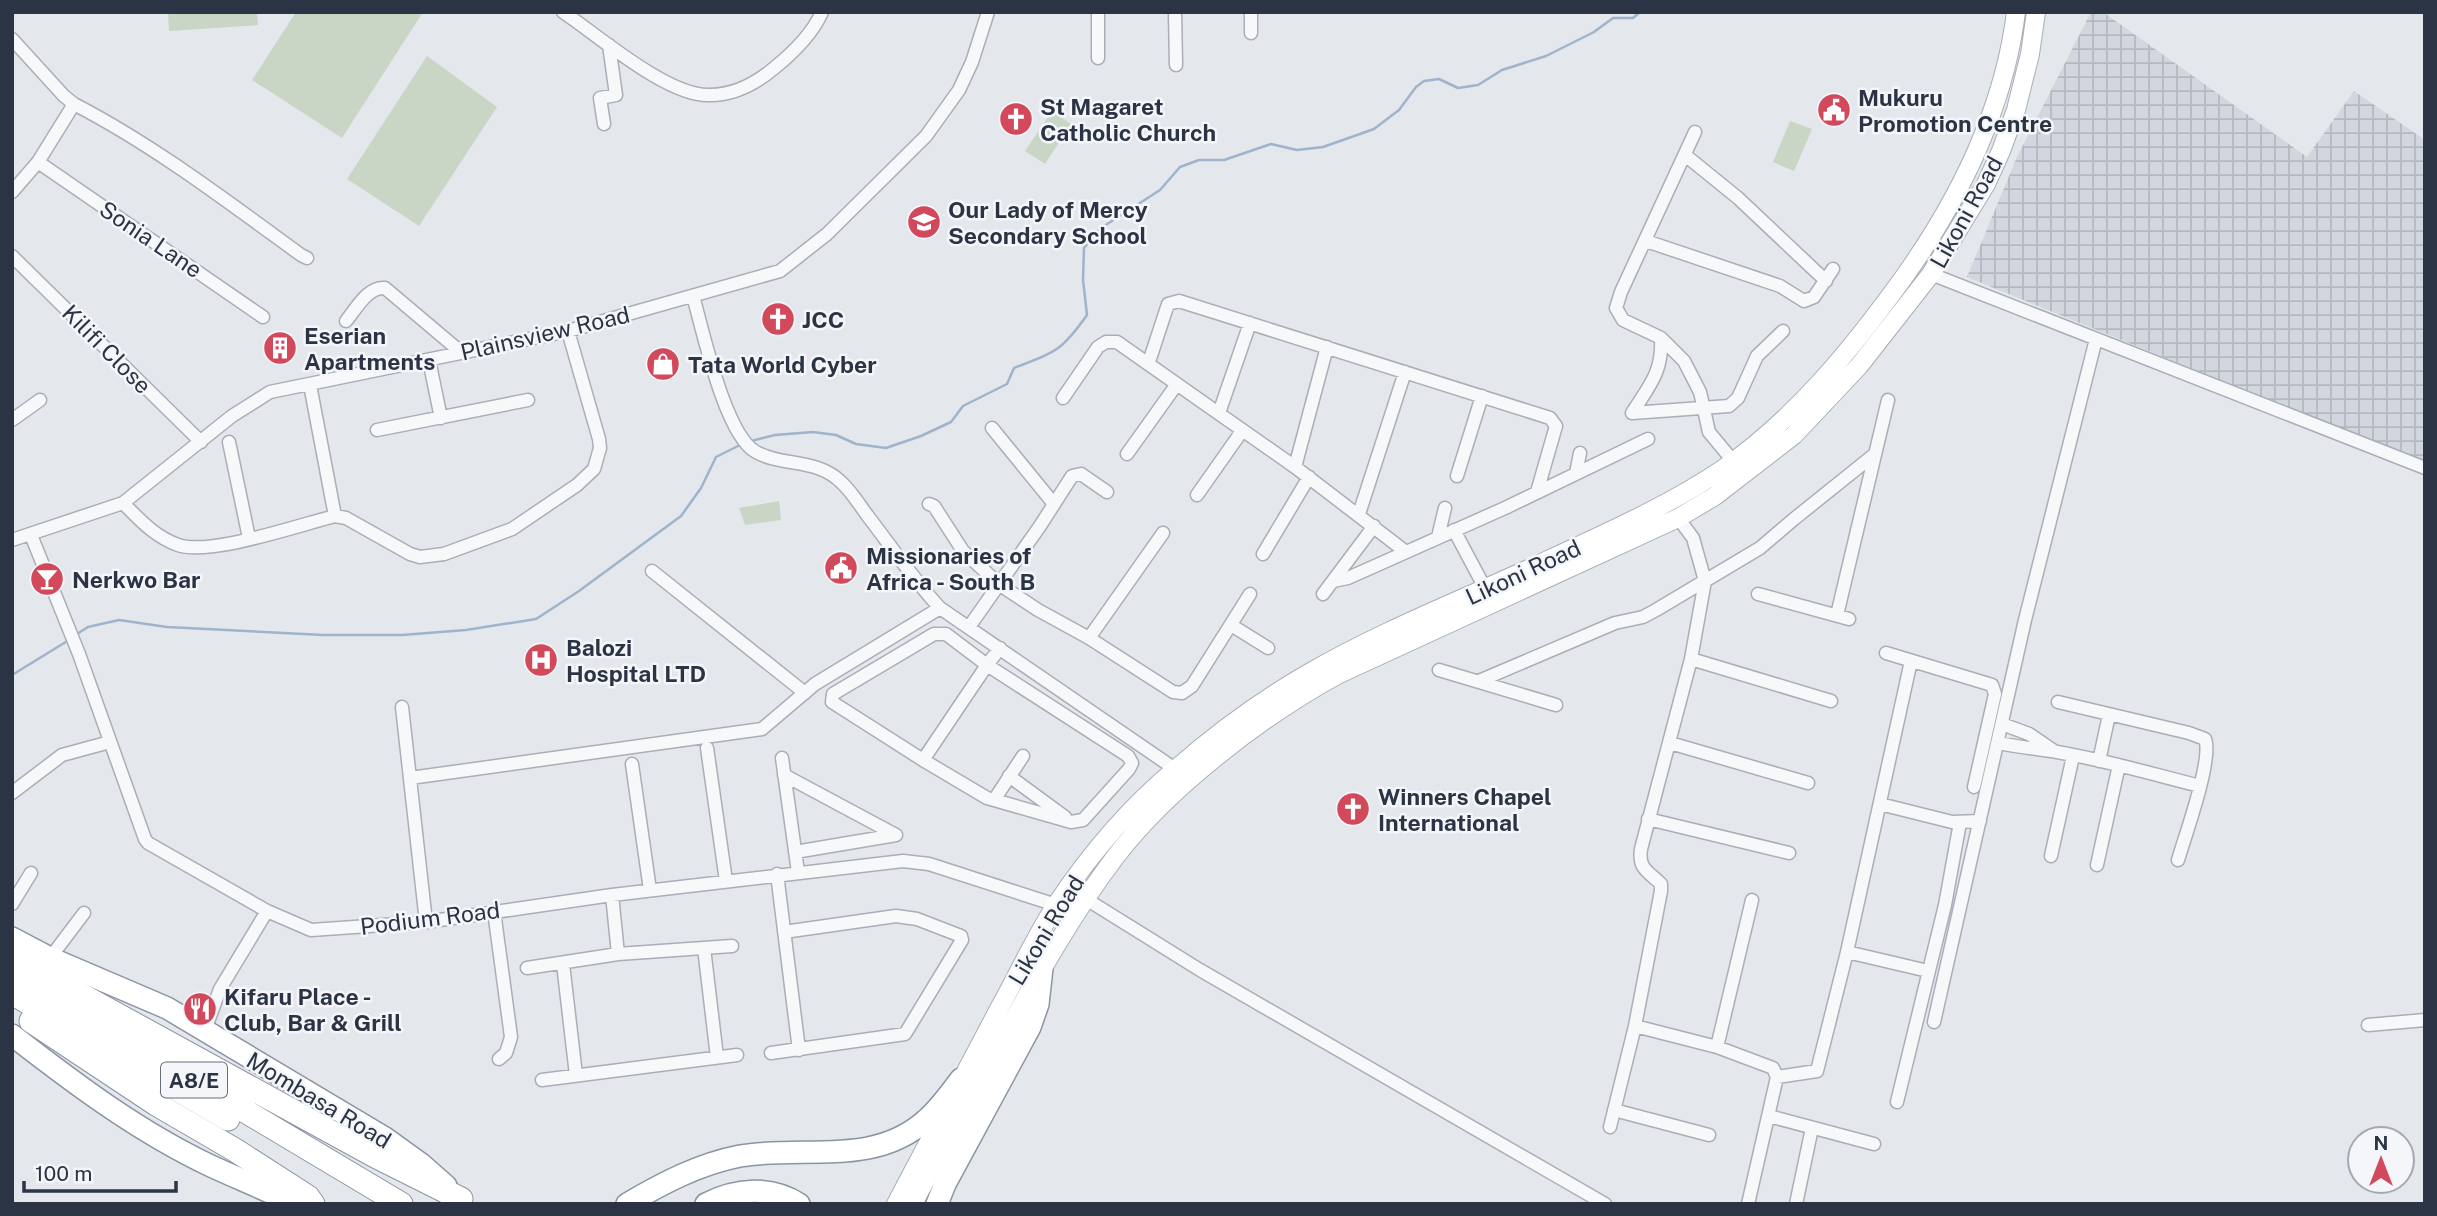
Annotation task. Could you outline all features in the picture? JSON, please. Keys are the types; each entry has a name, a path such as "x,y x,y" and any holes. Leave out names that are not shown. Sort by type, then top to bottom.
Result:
{"highway":[{"name":"Mombasa Road","path":"12,938 50,958 167,1008 205,1030 385,1138 421,1164 463,1202"},
{"path":"12,957 463,1202"},
{"path":"937,1204 945,1184 1030,1027 1038,1004 1042,968"},
{"name":"A8/E","path":"12,975 173,1068 371,1197"},
{"name":"A8/E","path":"12,993 371,1197 401,1204"},
{"path":"12,1009 156,1104 298,1191 313,1204"},
{"path":"12,1035 88,1094 148,1132 211,1166 295,1204"},
{"path":"627,1204 698,1167 742,1156 830,1153 874,1148 896,1140 927,1120 961,1079"},
{"path":"706,1204 721,1196 762,1191 799,1204"}],"main road":[{"name":"Likoni Road","path":"896,1204 1056,905 1101,844 1182,775 1233,724 1305,675 1669,502 1733,461 1780,424 1817,387 1880,310 1937,229 1966,175 1998,97 2009,57 2016,12"},
{"name":"Likoni Road","path":"912,1204 1042,968 1116,856 1182,775 1315,687 1678,517 1724,489 1794,435 1859,366 1931,274 1986,184 2016,110 2030,54 2036,12"}],"street":[{"path":"563,12 667,83 691,93 710,95 735,91 760,80 800,45 822,12"},
{"name":"Plainsview Road","path":"12,540 123,503 260,397 270,393 568,331 784,269 827,234 926,136 946,110 972,62 988,12"},
{"path":"1098,12 1098,58"},
{"path":"1175,12 1176,65"},
{"path":"1251,12 1251,33"},
{"path":"12,39 74,104 110,123 208,187 307,258"},
{"path":"604,124 600,98 616,95 610,45"},
{"path":"12,191 38,162 74,104"},
{"path":"1695,132 1616,308 1623,320 1670,345 1690,369 1700,392 1709,432 1733,461"},
{"path":"1685,155 1738,198 1826,281"},
{"name":"Sonia Lane","path":"38,162 263,317"},
{"path":"1646,241 1780,286 1804,301 1814,298 1833,269"},
{"name":"Kilifi Close","path":"12,256 201,442"},
{"path":"1931,274 2425,468"},
{"path":"345,321 370,292 385,288 462,353"},
{"path":"693,296 727,410 739,434 756,452 817,467 830,473 841,482 940,608 1182,775"},
{"path":"1149,362 1168,304 1171,301 1179,301 1550,418 1556,426 1537,492"},
{"path":"1219,413 1250,323"},
{"path":"123,503 153,532 181,546 197,549 335,516 346,518 420,557 432,557 463,548 512,529 577,485 594,469 600,449 592,411 568,331"},
{"path":"1661,338 1662,359 1656,375 1632,412 1724,408 1734,403 1757,356 1783,331"},
{"path":"1934,1022 2002,724 2096,340"},
{"path":"1063,398 1094,351 1102,344 1117,342 1309,477 1406,552"},
{"path":"1295,467 1327,347"},
{"path":"429,360 441,418"},
{"path":"1359,514 1405,372"},
{"path":"1127,454 1177,384"},
{"path":"310,385 335,516"},
{"path":"1457,476 1482,396"},
{"path":"12,420 40,400"},
{"path":"377,430 528,400"},
{"path":"1758,594 1843,617 1888,400"},
{"path":"992,428 1054,504"},
{"path":"1197,495 1242,431"},
{"path":"1333,581 1348,578 1406,552 1648,439"},
{"path":"229,442 249,538"},
{"path":"1576,473 1580,453"},
{"path":"1479,681 1615,623 1643,617 1760,548 1875,454"},
{"path":"969,627 1074,474 1081,474 1107,492"},
{"path":"1263,554 1309,477"},
{"path":"929,504 934,506 971,560 1000,584 1172,692 1182,693 1192,686 1250,594"},
{"path":"1438,537 1445,508"},
{"path":"1610,1127 1635,1026 1661,891 1661,884 1641,866 1641,849 1691,659 1705,581 1693,538 1678,517"},
{"path":"1323,594 1374,526"},
{"path":"1454,530 1486,590"},
{"path":"1089,638 1163,533"},
{"name":"Podium Road","path":"31,535 79,654 142,834 148,843 302,928 311,930 426,922 650,890 903,862 929,864 1056,905"},
{"path":"652,571 805,693"},
{"path":"410,778 756,730 766,726 805,693 940,608"},
{"path":"1231,625 1268,648"},
{"path":"934,634 946,635 986,665 1128,756 1132,763 1129,769 1083,820 1071,822 994,800 923,760 831,700 833,694 934,634"},
{"path":"923,760 1000,648"},
{"path":"1886,653 1988,684 1994,690 1974,787"},
{"path":"1691,659 1831,701"},
{"path":"1777,1077 1817,1071 1847,952 1911,661"},
{"path":"1439,670 1556,705"},
{"path":"2058,702 2205,739 2207,748 2200,786 2178,860"},
{"path":"402,707 426,922"},
{"path":"2099,761 2109,715"},
{"path":"2002,724 2029,734 2054,752"},
{"path":"12,793 62,755 110,742"},
{"path":"1670,743 1808,783"},
{"path":"1998,743 2119,765 2200,786"},
{"path":"707,748 726,881"},
{"path":"994,800 1023,756"},
{"path":"2050,856 2073,756"},
{"path":"782,758 798,872"},
{"path":"632,764 650,890"},
{"path":"2097,865 2119,765"},
{"path":"784,775 896,835 795,852"},
{"path":"1009,776 1071,822"},
{"path":"1880,804 1977,834"},
{"path":"1648,819 1789,853"},
{"path":"1955,825 1980,821"},
{"path":"1897,1102 1945,905 1955,825"},
{"path":"12,904 31,873"},
{"path":"778,874 799,1050"},
{"path":"612,895 618,954"},
{"path":"1086,899 1200,970 1605,1204"},
{"path":"1717,1047 1752,900"},
{"path":"205,1030 220,989 267,911"},
{"path":"494,911 511,1037 506,1053 499,1059"},
{"path":"50,958 84,913"},
{"path":"771,1052 905,1034 962,938 917,919 896,916 784,932"},
{"path":"527,968 618,954 732,946"},
{"path":"704,948 717,1057"},
{"path":"1847,952 1928,971"},
{"path":"563,964 576,1075"},
{"path":"2368,1025 2425,1020"},
{"path":"1635,1026 1717,1047 1773,1068 1777,1077 1748,1204"},
{"path":"542,1080 737,1055"},
{"path":"1614,1110 1709,1135"},
{"path":"1769,1116 1874,1144"},
{"path":"1799,1203 1812,1128"}],"shaded area":[{"path":"2091,12 2103,12 2307,157 2354,91 2425,140 2425,461 1967,277 2017,157"}],"green space":[{"path":"168,12 257,12 258,25 169,31"},
{"path":"296,12 423,12 342,138 252,80"},
{"path":"427,56 497,107 419,226 347,179"},
{"path":"1052,111 1071,124 1045,164 1025,151"},
{"path":"1790,121 1812,129 1794,171 1773,162"},
{"path":"779,501 781,520 745,525 739,508"}],"waterway":[{"path":"751,441 775,435 813,432 836,435 856,444 886,448 951,422 963,406 1007,384 1014,368 1048,354 1070,337 1087,315 1083,280 1084,248 1101,228 1160,190 1180,167 1199,160 1224,160 1271,144 1297,150 1323,147 1374,129 1399,110 1416,87 1424,81 1439,79 1458,88 1478,85 1502,70 1546,56 1594,32 1613,18 1633,18 1640,12"},
{"path":"77,634 88,627 119,620 167,627 323,635 402,635 466,630 536,619 681,516 701,488 716,457 742,444"},
{"path":"12,675 69,640"}],"place":[{"name":"Mukuru Promotion Centre","path":"1834,110"},
{"name":"St Magaret Catholic Church","path":"1016,119"},
{"name":"Our Lady of Mercy Secondary School","path":"924,222"},
{"name":"JCC","path":"778,319"},
{"name":"Eserian Apartments","path":"280,348"},
{"name":"Tata World Cyber","path":"663,364"},
{"name":"Missionaries of Africa - South B","path":"841,568"},
{"name":"Nerkwo Bar","path":"47,579"},
{"name":"Balozi Hospital LTD","path":"541,660"},
{"name":"Winners Chapel International","path":"1353,809"},
{"name":"Kifaru Place - Club, Bar & Grill","path":"200,1009"}]}
